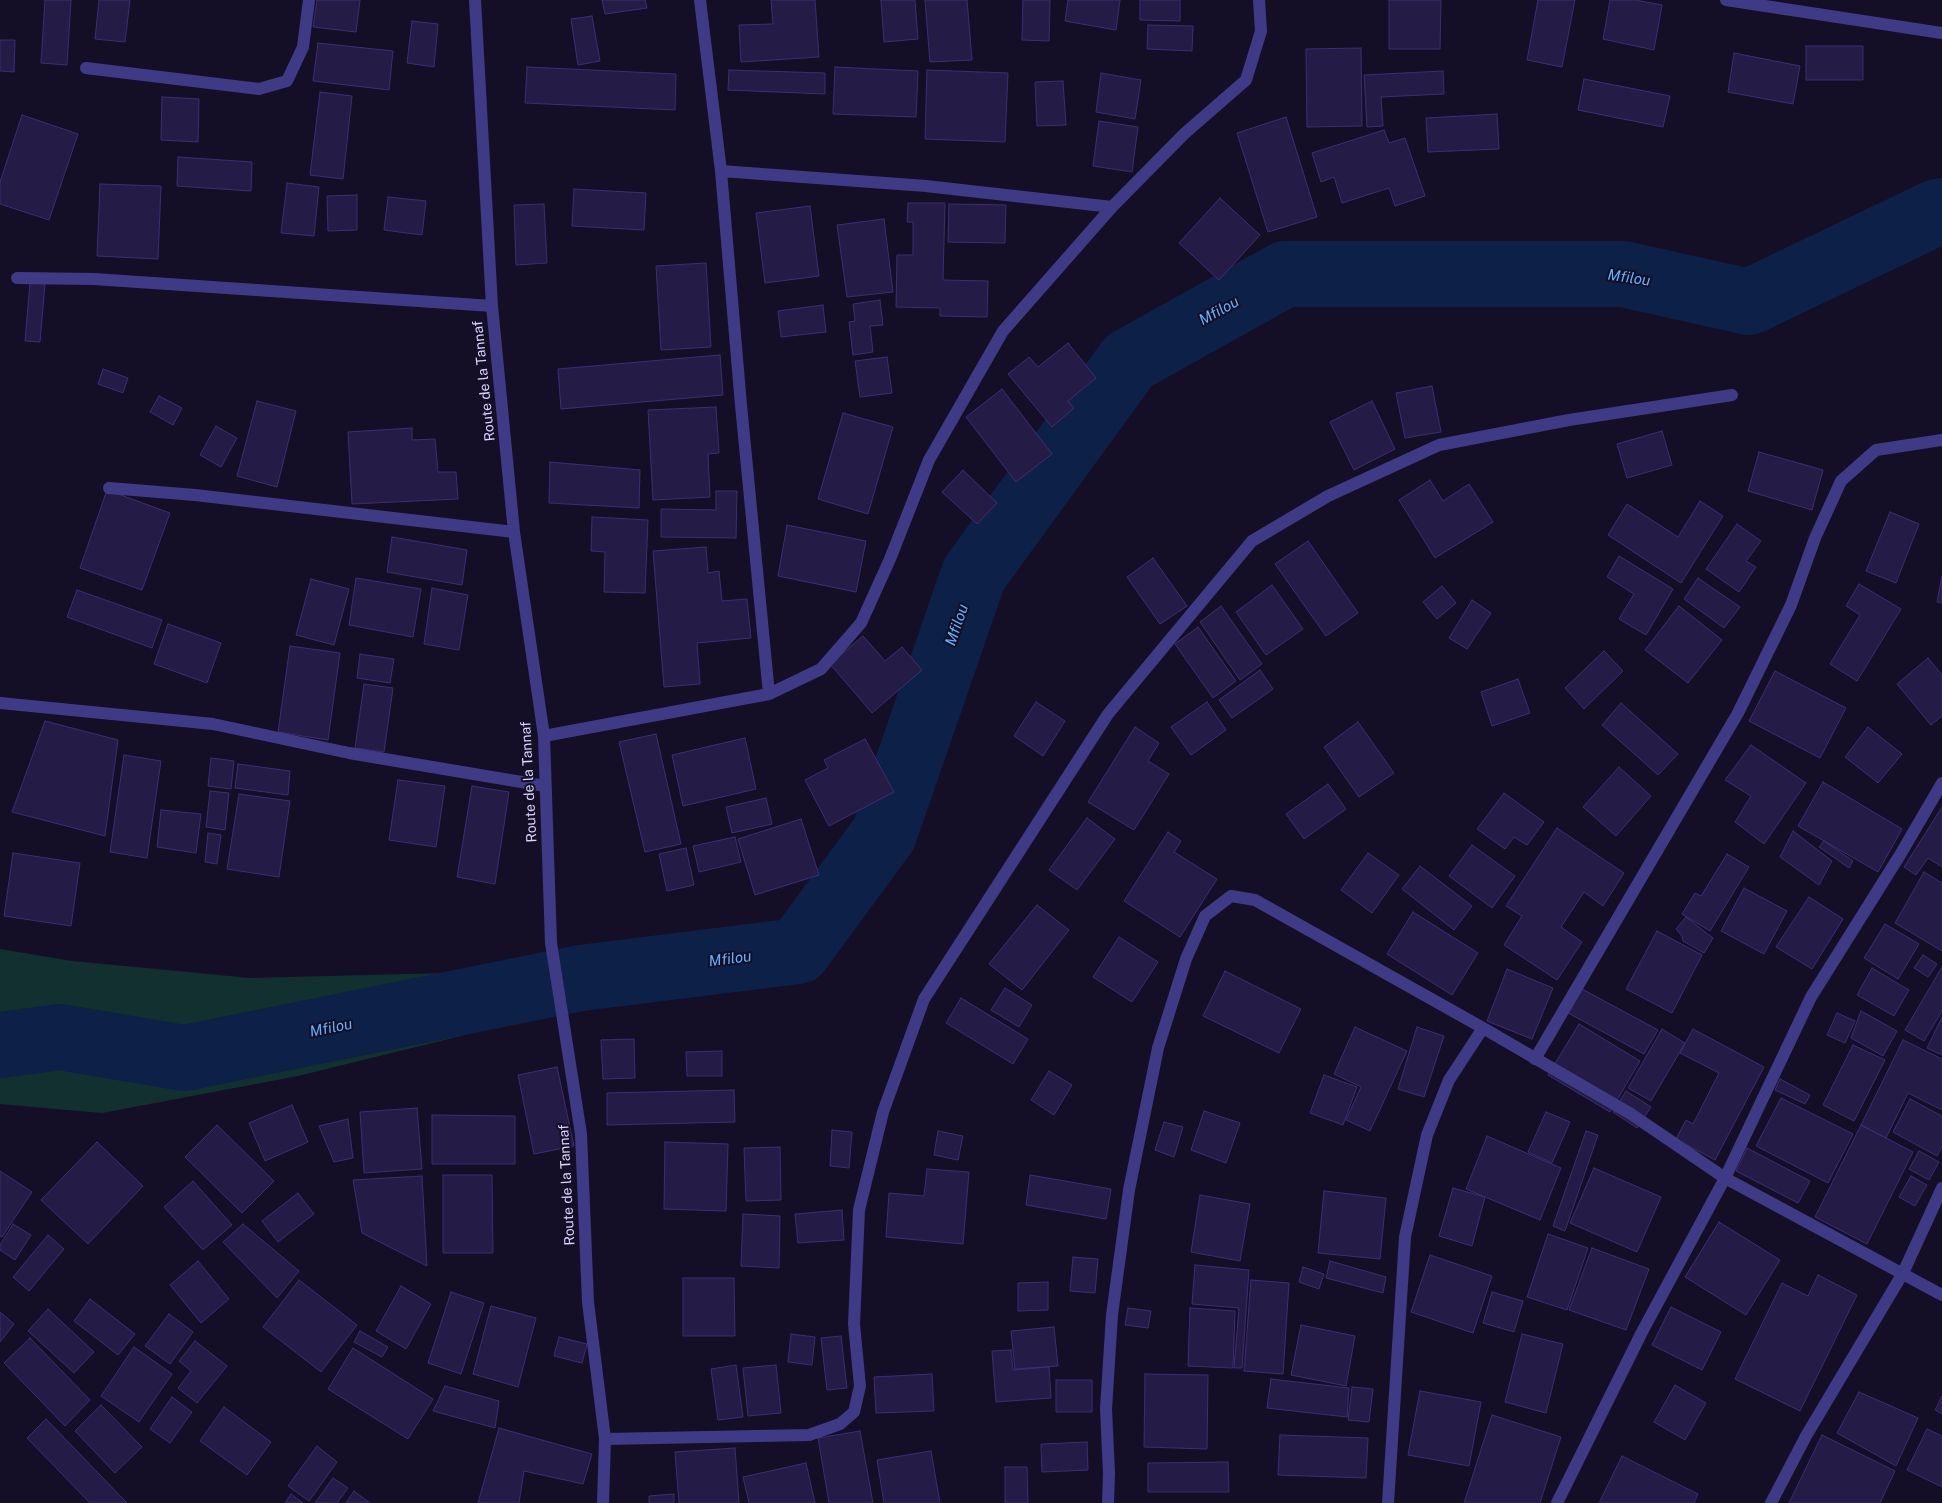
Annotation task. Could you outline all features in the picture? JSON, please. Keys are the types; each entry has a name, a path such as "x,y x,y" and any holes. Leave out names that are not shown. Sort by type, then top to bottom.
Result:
{"street":[{"path":"86,68 259,89 287,81 303,47 309,0"},
{"name":"Route de la Tannaf","path":"475,0 492,306 514,532 544,736 551,943 581,1134 588,1302 605,1439 603,1503"},
{"path":"700,0 721,171 769,694"},
{"path":"544,736 769,694 821,669 861,623 890,559 930,460 1002,331 1112,207 1184,134 1246,80 1261,31 1258,0"},
{"path":"1726,0 1770,4 1942,33"},
{"path":"721,171 926,186 1112,207"},
{"path":"17,278 94,279 492,306"},
{"path":"605,1439 809,1435 840,1424 854,1412 860,1386 854,1324 859,1210 883,1112 924,999 1108,714 1252,541 1328,496 1439,445 1569,420 1732,395"},
{"path":"1536,1059 1738,713 1791,605 1815,538 1841,481 1876,450 1942,440"},
{"path":"109,488 195,495 514,532"},
{"path":"0,703 213,724 349,753 545,786"},
{"path":"1557,1503 1642,1332 1725,1178 1811,997 1900,855 1942,783"},
{"path":"1108,1503 1109,1473 1106,1409 1112,1316 1129,1190 1158,1048 1186,959 1205,916 1231,896 1255,900 1483,1028 1631,1114 1725,1178 1942,1295"},
{"path":"1388,1503 1405,1237 1427,1135 1449,1080 1483,1028"},
{"path":"1771,1503 1806,1436 1903,1273 1942,1188"}],"green space":[{"path":"0,949 72,961 250,978 486,972 531,969 534,1018 298,1076 102,1113 0,1104"}],"building":[{"path":"45,0 71,0 67,65 41,63"},
{"path":"99,0 130,0 125,42 95,39"},
{"path":"317,0 360,0 356,32 313,27"},
{"path":"602,0 645,0 647,8 605,14"},
{"path":"771,0 815,0 819,57 741,62 739,25 773,24"},
{"path":"881,0 915,0 918,39 884,42"},
{"path":"925,0 967,0 972,60 930,62"},
{"path":"1023,0 1050,0 1049,41 1022,40"},
{"path":"1068,0 1120,0 1116,30 1065,21"},
{"path":"1140,0 1180,0 1180,21 1140,20"},
{"path":"1389,0 1441,0 1440,49 1389,49"},
{"path":"1538,0 1575,0 1562,67 1527,60"},
{"path":"1610,0 1635,0 1662,5 1654,50 1603,39"},
{"path":"592,16 600,61 578,65 571,19"},
{"path":"412,21 438,24 434,67 407,63"},
{"path":"1148,25 1193,26 1192,51 1147,49"},
{"path":"0,40 15,40 14,72 0,71"},
{"path":"318,43 393,51 389,90 313,81"},
{"path":"1806,46 1863,46 1863,80 1806,80"},
{"path":"1361,48 1362,126 1307,127 1306,49"},
{"path":"1734,53 1800,66 1793,104 1728,92"},
{"path":"527,67 676,74 675,110 525,103"},
{"path":"835,67 918,71 916,117 833,114"},
{"path":"729,70 825,73 825,94 728,90"},
{"path":"927,70 1008,73 1005,142 925,139"},
{"path":"1443,71 1444,94 1381,97 1383,126 1367,127 1364,75"},
{"path":"1101,73 1141,80 1135,119 1096,112"},
{"path":"1584,79 1670,96 1663,127 1578,110"},
{"path":"1063,81 1066,125 1037,126 1035,82"},
{"path":"320,92 352,96 343,179 310,175"},
{"path":"162,97 199,99 198,142 161,140"},
{"path":"1497,114 1499,149 1428,152 1426,118"},
{"path":"22,115 78,134 49,220 0,204 0,182"},
{"path":"1286,117 1317,217 1268,232 1237,133"},
{"path":"1099,121 1138,127 1132,172 1093,166"},
{"path":"1384,130 1389,143 1405,138 1425,196 1395,206 1389,188 1342,203 1334,177 1321,182 1312,153"},
{"path":"178,157 252,162 251,191 177,186"},
{"path":"287,183 319,187 314,236 281,233"},
{"path":"100,184 161,186 158,259 97,256"},
{"path":"574,189 646,193 644,230 572,226"},
{"path":"357,195 357,230 328,231 327,196"},
{"path":"388,197 426,201 422,235 384,230"},
{"path":"1220,198 1260,235 1219,280 1179,243"},
{"path":"908,203 945,203 943,280 988,281 987,317 940,316 940,308 896,307 897,255 913,255 913,222 907,222"},
{"path":"544,204 547,263 516,265 514,205"},
{"path":"949,204 1006,205 1005,243 948,242"},
{"path":"810,206 819,276 765,283 756,213"},
{"path":"884,219 893,292 847,297 837,225"},
{"path":"706,263 711,347 661,350 656,266"},
{"path":"30,283 45,284 40,342 25,341"},
{"path":"880,300 883,325 870,326 873,352 853,355 849,322 855,321 853,304"},
{"path":"823,305 826,332 781,337 778,311"},
{"path":"1068,343 1096,378 1068,401 1074,408 1052,427 1008,374 1029,357 1038,367"},
{"path":"720,355 723,395 561,409 558,369"},
{"path":"887,357 892,393 860,397 855,361"},
{"path":"103,369 128,378 123,393 98,384"},
{"path":"1432,386 1441,432 1405,438 1396,393"},
{"path":"1002,389 1052,454 1016,482 966,417"},
{"path":"159,396 182,408 173,425 150,412"},
{"path":"257,401 296,411 277,487 237,476"},
{"path":"1372,401 1395,449 1354,470 1330,422"},
{"path":"716,407 719,453 708,454 710,497 653,500 648,410"},
{"path":"843,413 893,427 868,514 818,499"},
{"path":"216,426 237,438 221,467 200,455"},
{"path":"412,428 412,440 435,439 438,472 456,472 458,499 352,504 348,432"},
{"path":"1662,431 1672,465 1627,478 1617,444"},
{"path":"1759,452 1823,470 1812,510 1748,491"},
{"path":"550,462 640,470 639,508 549,503"},
{"path":"963,470 997,503 977,524 942,492"},
{"path":"1430,480 1443,501 1469,484 1493,522 1435,558 1399,500"},
{"path":"107,490 170,513 142,590 80,568"},
{"path":"716,491 737,491 736,538 661,537 661,509 716,510"},
{"path":"1700,501 1723,516 1681,583 1608,535 1627,504 1678,537"},
{"path":"1890,512 1919,524 1896,583 1866,571"},
{"path":"592,517 648,520 645,593 604,592 605,552 591,551"},
{"path":"1737,524 1761,541 1746,561 1756,567 1739,592 1706,569"},
{"path":"787,525 866,541 856,592 778,576"},
{"path":"392,537 467,550 462,585 387,572"},
{"path":"1308,541 1358,613 1326,636 1275,564"},
{"path":"706,547 708,573 719,571 722,601 747,599 751,638 697,643 700,684 664,687 653,551"},
{"path":"1619,556 1673,589 1646,635 1619,619 1634,594 1607,577"},
{"path":"1153,558 1187,606 1160,624 1127,577"},
{"path":"1942,576 1942,603 1937,602"},
{"path":"356,578 421,589 413,637 349,625"},
{"path":"1698,578 1740,607 1724,628 1684,599"},
{"path":"311,579 349,589 334,645 296,635"},
{"path":"1859,584 1901,609 1857,681 1830,664 1860,615 1846,606"},
{"path":"1272,585 1303,629 1266,655 1236,612"},
{"path":"1442,586 1456,603 1437,619 1423,602"},
{"path":"432,588 468,595 459,650 424,644"},
{"path":"77,590 162,620 152,648 67,617"},
{"path":"1472,600 1491,613 1467,649 1449,638"},
{"path":"1221,606 1262,664 1240,680 1200,622"},
{"path":"1679,606 1722,640 1688,683 1645,650"},
{"path":"168,624 221,643 207,683 154,664"},
{"path":"1198,627 1236,681 1213,698 1175,644"},
{"path":"863,636 885,661 902,647 922,670 872,713 830,664"},
{"path":"290,646 340,653 328,740 278,732"},
{"path":"1604,651 1623,671 1584,709 1565,688"},
{"path":"360,654 394,659 390,683 357,678"},
{"path":"1928,658 1942,675 1942,716 1931,725 1897,684"},
{"path":"1260,670 1273,689 1232,718 1219,700"},
{"path":"1775,671 1846,708 1820,758 1749,721"},
{"path":"1518,679 1530,713 1492,726 1481,692"},
{"path":"364,684 393,688 384,752 355,748"},
{"path":"1036,702 1065,721 1043,756 1014,736"},
{"path":"1207,702 1226,730 1191,755 1171,727"},
{"path":"1621,703 1678,754 1658,775 1602,725"},
{"path":"45,721 118,740 105,836 12,812"},
{"path":"1358,722 1394,773 1359,797 1324,747"},
{"path":"1135,727 1159,743 1148,761 1169,774 1134,830 1088,802"},
{"path":"1868,727 1902,754 1878,783 1845,757"},
{"path":"656,734 681,844 645,852 619,742"},
{"path":"745,738 756,789 683,806 672,755"},
{"path":"865,739 894,792 829,826 805,780 828,768 824,760"},
{"path":"1751,745 1806,783 1764,844 1735,822 1751,796 1725,780"},
{"path":"124,755 161,761 147,858 110,852"},
{"path":"211,758 234,761 231,789 208,786"},
{"path":"238,764 290,771 288,795 235,788"},
{"path":"1619,767 1651,796 1616,836 1583,807"},
{"path":"398,780 445,786 436,847 389,840"},
{"path":"1823,782 1902,829 1878,872 1798,826"},
{"path":"1328,784 1346,809 1304,839 1286,814"},
{"path":"472,786 509,792 495,884 457,877"},
{"path":"210,791 229,793 225,830 206,827"},
{"path":"1504,793 1544,822 1527,845 1514,837 1505,849 1477,829"},
{"path":"239,794 290,801 279,877 227,869"},
{"path":"766,798 772,824 732,833 726,807"},
{"path":"1942,807 1942,867 1928,858 1916,875 1904,867"},
{"path":"161,810 201,814 196,853 157,847"},
{"path":"1087,818 1115,839 1077,890 1049,870"},
{"path":"801,819 819,875 755,895 738,839"},
{"path":"1557,828 1624,873 1603,906 1584,892 1561,927 1582,942 1557,980 1504,945 1522,916 1506,906"},
{"path":"1793,831 1832,861 1819,885 1780,857"},
{"path":"1168,832 1181,841 1174,852 1217,879 1180,937 1124,901"},
{"path":"208,833 221,835 217,864 205,862"},
{"path":"735,837 741,862 699,872 693,846"},
{"path":"1824,841 1853,861 1849,868 1819,847"},
{"path":"1472,845 1515,876 1492,908 1449,876"},
{"path":"686,848 694,885 667,891 659,854"},
{"path":"13,853 80,863 71,926 4,916"},
{"path":"1368,853 1399,875 1372,913 1341,890"},
{"path":"1727,854 1749,867 1710,931 1682,914 1695,893 1701,896"},
{"path":"1420,866 1472,906 1454,930 1402,889"},
{"path":"1924,872 1942,883 1942,951 1895,923"},
{"path":"1744,888 1787,911 1764,954 1721,931"},
{"path":"1809,897 1843,919 1812,969 1776,947"},
{"path":"1037,905 1069,930 1022,990 989,964"},
{"path":"1413,912 1478,953 1452,995 1387,954"},
{"path":"1686,917 1713,938 1704,953 1683,941 1682,936 1676,929"},
{"path":"1885,924 1919,944 1898,979 1864,958"},
{"path":"1657,931 1702,955 1672,1013 1626,989"},
{"path":"1119,937 1158,962 1132,1002 1093,977"},
{"path":"1923,955 1937,964 1928,977 1914,968"},
{"path":"1942,967 1942,1011 1924,1041 1905,1030"},
{"path":"1872,968 1909,990 1894,1016 1857,995"},
{"path":"1507,969 1553,988 1532,1039 1487,1021"},
{"path":"1225,971 1301,1009 1279,1053 1203,1016"},
{"path":"1005,988 1032,1005 1019,1027 991,1010"},
{"path":"1582,989 1658,1030 1644,1054 1568,1013"},
{"path":"961,998 1028,1039 1013,1064 946,1023"},
{"path":"1861,1011 1897,1031 1883,1056 1851,1038"},
{"path":"1837,1013 1855,1021 1845,1043 1827,1035"},
{"path":"1942,1017 1942,1055 1927,1048"},
{"path":"1579,1024 1640,1061 1610,1112 1548,1075"},
{"path":"1355,1027 1407,1051 1370,1131 1346,1120 1361,1087 1334,1074"},
{"path":"1417,1027 1444,1036 1424,1097 1398,1089"},
{"path":"1662,1029 1685,1043 1651,1101 1628,1088"},
{"path":"1693,1029 1764,1067 1715,1160 1676,1139 1686,1120 1693,1124 1719,1073 1680,1053"},
{"path":"634,1039 635,1078 603,1079 601,1040"},
{"path":"1903,1040 1942,1059 1942,1110 1908,1093 1886,1138 1861,1125"},
{"path":"1853,1045 1885,1060 1854,1121 1823,1105"},
{"path":"722,1051 722,1076 687,1076 686,1052"},
{"path":"557,1067 574,1146 534,1154 518,1075"},
{"path":"1049,1071 1072,1085 1054,1115 1031,1100"},
{"path":"1324,1075 1357,1087 1343,1125 1310,1113"},
{"path":"1780,1079 1810,1095 1805,1104 1775,1090"},
{"path":"734,1090 735,1122 607,1125 607,1093"},
{"path":"1626,1091 1651,1107 1637,1128 1613,1112"},
{"path":"1781,1098 1853,1134 1828,1183 1756,1146"},
{"path":"1910,1099 1942,1116 1942,1147 1937,1156 1893,1132"},
{"path":"292,1105 308,1142 265,1161 249,1123"},
{"path":"417,1108 422,1169 364,1173 360,1112"},
{"path":"1204,1111 1240,1123 1226,1163 1191,1150"},
{"path":"1546,1112 1570,1122 1552,1163 1528,1152"},
{"path":"432,1115 515,1116 515,1164 432,1164"},
{"path":"348,1119 353,1158 334,1162 319,1126"},
{"path":"1164,1122 1183,1127 1174,1157 1155,1150"},
{"path":"217,1125 274,1181 242,1213 185,1157"},
{"path":"1861,1125 1913,1152 1867,1244 1815,1217"},
{"path":"832,1130 852,1132 849,1168 830,1166"},
{"path":"938,1131 963,1136 958,1160 934,1155"},
{"path":"1586,1131 1598,1135 1565,1231 1553,1226"},
{"path":"1487,1136 1561,1168 1540,1220 1466,1189"},
{"path":"97,1142 143,1186 88,1244 41,1200"},
{"path":"665,1142 728,1144 726,1211 664,1209"},
{"path":"780,1147 781,1200 746,1201 744,1148"},
{"path":"1747,1148 1810,1181 1798,1203 1736,1171"},
{"path":"1919,1151 1939,1162 1929,1180 1909,1169"},
{"path":"1594,1168 1661,1197 1637,1252 1570,1223"},
{"path":"927,1169 969,1172 963,1244 886,1237 889,1193 924,1196"},
{"path":"0,1171 32,1192 2,1237 0,1236"},
{"path":"443,1175 492,1175 493,1253 443,1253"},
{"path":"1030,1175 1111,1189 1106,1219 1026,1205"},
{"path":"422,1176 427,1266 362,1233 353,1180"},
{"path":"1911,1176 1927,1185 1915,1206 1899,1197"},
{"path":"193,1181 232,1225 203,1250 164,1207"},
{"path":"1453,1188 1485,1197 1472,1246 1439,1236"},
{"path":"1324,1191 1386,1198 1380,1259 1318,1253"},
{"path":"298,1193 314,1214 278,1242 262,1221"},
{"path":"1200,1195 1250,1204 1240,1261 1191,1252"},
{"path":"842,1210 844,1240 798,1243 795,1214"},
{"path":"743,1214 780,1216 779,1268 741,1266"},
{"path":"1719,1222 1780,1260 1746,1315 1685,1277"},
{"path":"13,1224 31,1235 15,1260 0,1250 0,1245"},
{"path":"243,1224 299,1271 277,1298 223,1242"},
{"path":"1548,1234 1588,1248 1567,1310 1527,1297"},
{"path":"48,1235 64,1249 29,1291 13,1277"},
{"path":"1592,1248 1649,1269 1626,1330 1569,1310"},
{"path":"1430,1255 1492,1276 1473,1333 1411,1312"},
{"path":"1073,1257 1098,1259 1095,1293 1070,1291"},
{"path":"198,1261 229,1299 201,1323 170,1285"},
{"path":"1330,1261 1386,1277 1383,1293 1326,1278"},
{"path":"1195,1265 1249,1270 1242,1368 1234,1368 1239,1308 1192,1304"},
{"path":"1303,1267 1324,1274 1319,1289 1299,1282"},
{"path":"1818,1275 1857,1295 1800,1411 1735,1379 1782,1283 1808,1296"},
{"path":"683,1278 734,1278 735,1336 683,1336"},
{"path":"299,1280 357,1325 321,1372 263,1327"},
{"path":"1251,1280 1289,1283 1283,1374 1244,1371"},
{"path":"1048,1282 1048,1310 1018,1311 1018,1283"},
{"path":"401,1286 431,1304 406,1349 376,1331"},
{"path":"451,1292 484,1303 461,1374 428,1363"},
{"path":"1492,1292 1523,1301 1514,1332 1483,1323"},
{"path":"90,1299 135,1334 118,1355 74,1321"},
{"path":"491,1306 536,1318 518,1387 473,1374"},
{"path":"1671,1307 1721,1332 1702,1370 1652,1345"},
{"path":"1128,1308 1151,1311 1148,1328 1125,1325"},
{"path":"1190,1308 1235,1311 1233,1368 1188,1366"},
{"path":"48,1309 94,1352 74,1373 28,1331"},
{"path":"0,1312 14,1324 0,1342"},
{"path":"169,1314 193,1332 170,1364 145,1346"},
{"path":"1301,1325 1355,1336 1346,1386 1291,1375"},
{"path":"1054,1327 1058,1366 1015,1369 1011,1331"},
{"path":"360,1331 388,1347 382,1357 354,1342"},
{"path":"791,1334 815,1337 812,1365 788,1362"},
{"path":"1522,1334 1563,1344 1546,1413 1505,1402"},
{"path":"841,1336 847,1388 827,1390 821,1338"},
{"path":"559,1337 587,1344 582,1363 554,1356"},
{"path":"30,1338 90,1400 65,1426 4,1363"},
{"path":"195,1341 227,1366 197,1403 178,1388 191,1371 179,1361"},
{"path":"134,1347 172,1374 139,1422 101,1396"},
{"path":"353,1348 433,1399 408,1439 328,1389"},
{"path":"1011,1350 1013,1370 1049,1367 1051,1398 996,1402 992,1351"},
{"path":"736,1365 743,1417 718,1420 711,1369"},
{"path":"776,1365 781,1413 748,1416 743,1368"},
{"path":"932,1374 934,1411 876,1413 874,1377"},
{"path":"1145,1374 1208,1375 1207,1449 1144,1447"},
{"path":"1271,1379 1349,1388 1347,1417 1267,1408"},
{"path":"1056,1380 1092,1380 1092,1412 1056,1412"},
{"path":"1675,1385 1706,1403 1685,1440 1654,1422"},
{"path":"445,1386 499,1401 495,1428 433,1411"},
{"path":"1352,1387 1373,1389 1369,1422 1348,1420"},
{"path":"1420,1391 1481,1402 1469,1466 1408,1455"},
{"path":"1859,1392 1918,1418 1896,1466 1837,1433"},
{"path":"1942,1396 1942,1414 1935,1410"},
{"path":"172,1397 192,1412 170,1443 150,1429"},
{"path":"101,1405 142,1447 115,1473 75,1431"},
{"path":"224,1407 271,1442 247,1475 200,1441"},
{"path":"1492,1415 1561,1437 1540,1503 1464,1503"},
{"path":"46,1419 127,1503 90,1503 27,1438"},
{"path":"499,1428 592,1454 583,1484 524,1471 519,1503 478,1503"},
{"path":"1927,1429 1942,1436 1942,1487 1907,1470"},
{"path":"860,1431 873,1503 829,1503 818,1438"},
{"path":"1280,1435 1368,1438 1366,1478 1278,1475"},
{"path":"1822,1435 1895,1471 1880,1503 1789,1503"},
{"path":"1087,1442 1088,1470 1042,1472 1041,1444"},
{"path":"317,1446 337,1462 309,1501 288,1486"},
{"path":"735,1448 739,1503 679,1503 675,1452"},
{"path":"931,1451 940,1503 884,1503 877,1460"},
{"path":"1622,1456 1698,1494 1694,1503 1599,1503"},
{"path":"1228,1462 1229,1492 1148,1492 1148,1463"},
{"path":"806,1463 815,1503 749,1503 743,1477"},
{"path":"1005,1467 1027,1467 1028,1503 1005,1503"},
{"path":"333,1478 348,1488 337,1503 315,1503"},
{"path":"354,1491 370,1503 346,1503"},
{"path":"291,1494 303,1503 285,1503"},
{"path":"674,1494 674,1503 649,1503 649,1496"}],"waterway":[{"name":"Mfilou","path":"0,1045 60,1037 184,1058 581,978 798,951 884,834 974,574 1129,361 1285,274 1623,274 1749,302 1942,211"}]}
